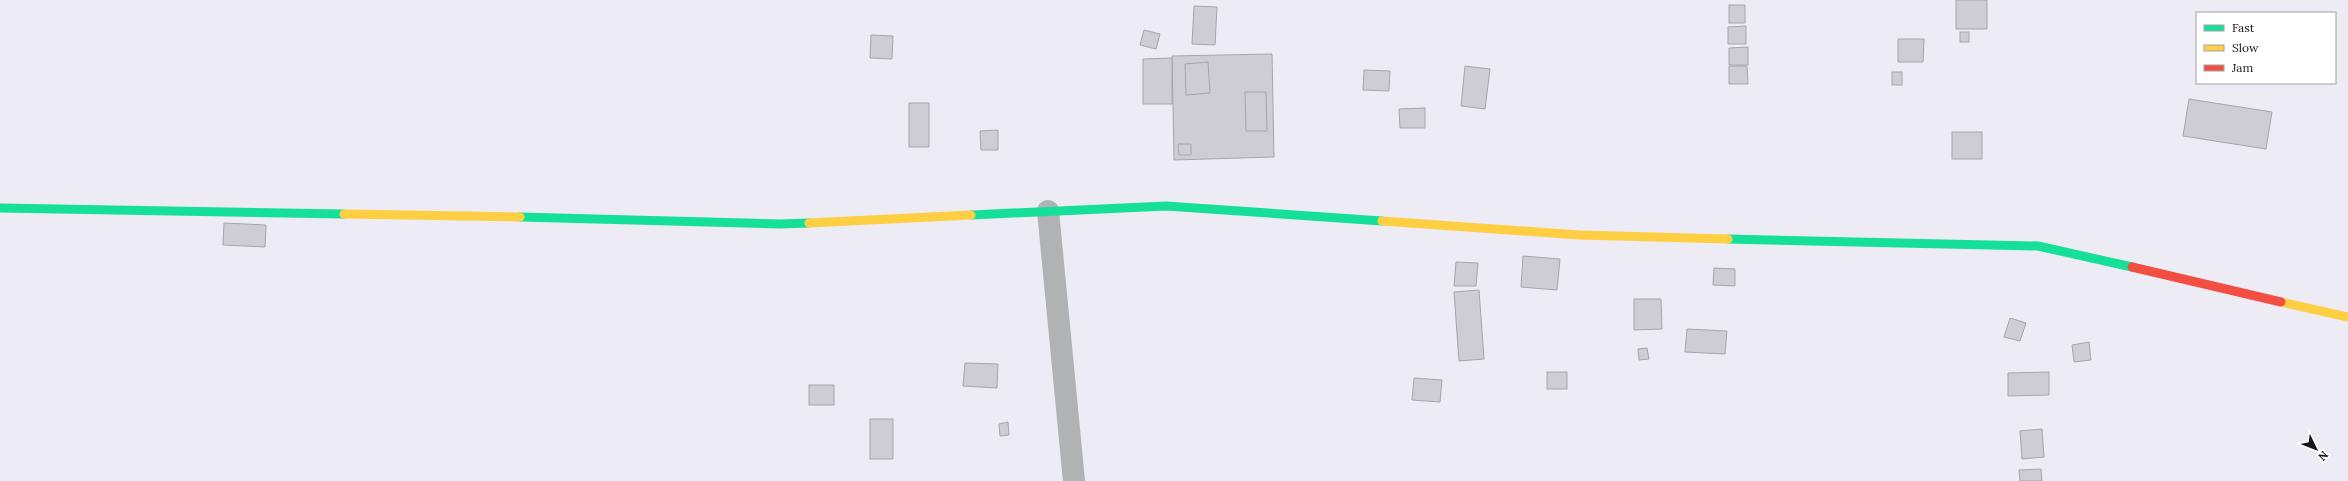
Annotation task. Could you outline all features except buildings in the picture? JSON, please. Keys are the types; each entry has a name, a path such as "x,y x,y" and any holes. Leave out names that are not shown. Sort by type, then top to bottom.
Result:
{"street":[{"path":"0,208 299,214 404,214 780,224 1166,206 1580,235 2038,246 2348,317"},
{"path":"1048,211 1074,481"}],"traffic: fast":[{"path":"971,215 1166,206 1382,221"},
{"path":"0,208 344,214"},
{"path":"520,217 780,224 809,223"},
{"path":"1728,239 2038,246 2132,267"}],"traffic: slow":[{"path":"344,214 520,217"},
{"path":"809,223 971,215"},
{"path":"1382,221 1580,235 1728,239"},
{"path":"2281,302 2348,317"}],"traffic: jam":[{"path":"2132,267 2281,302"}]}
